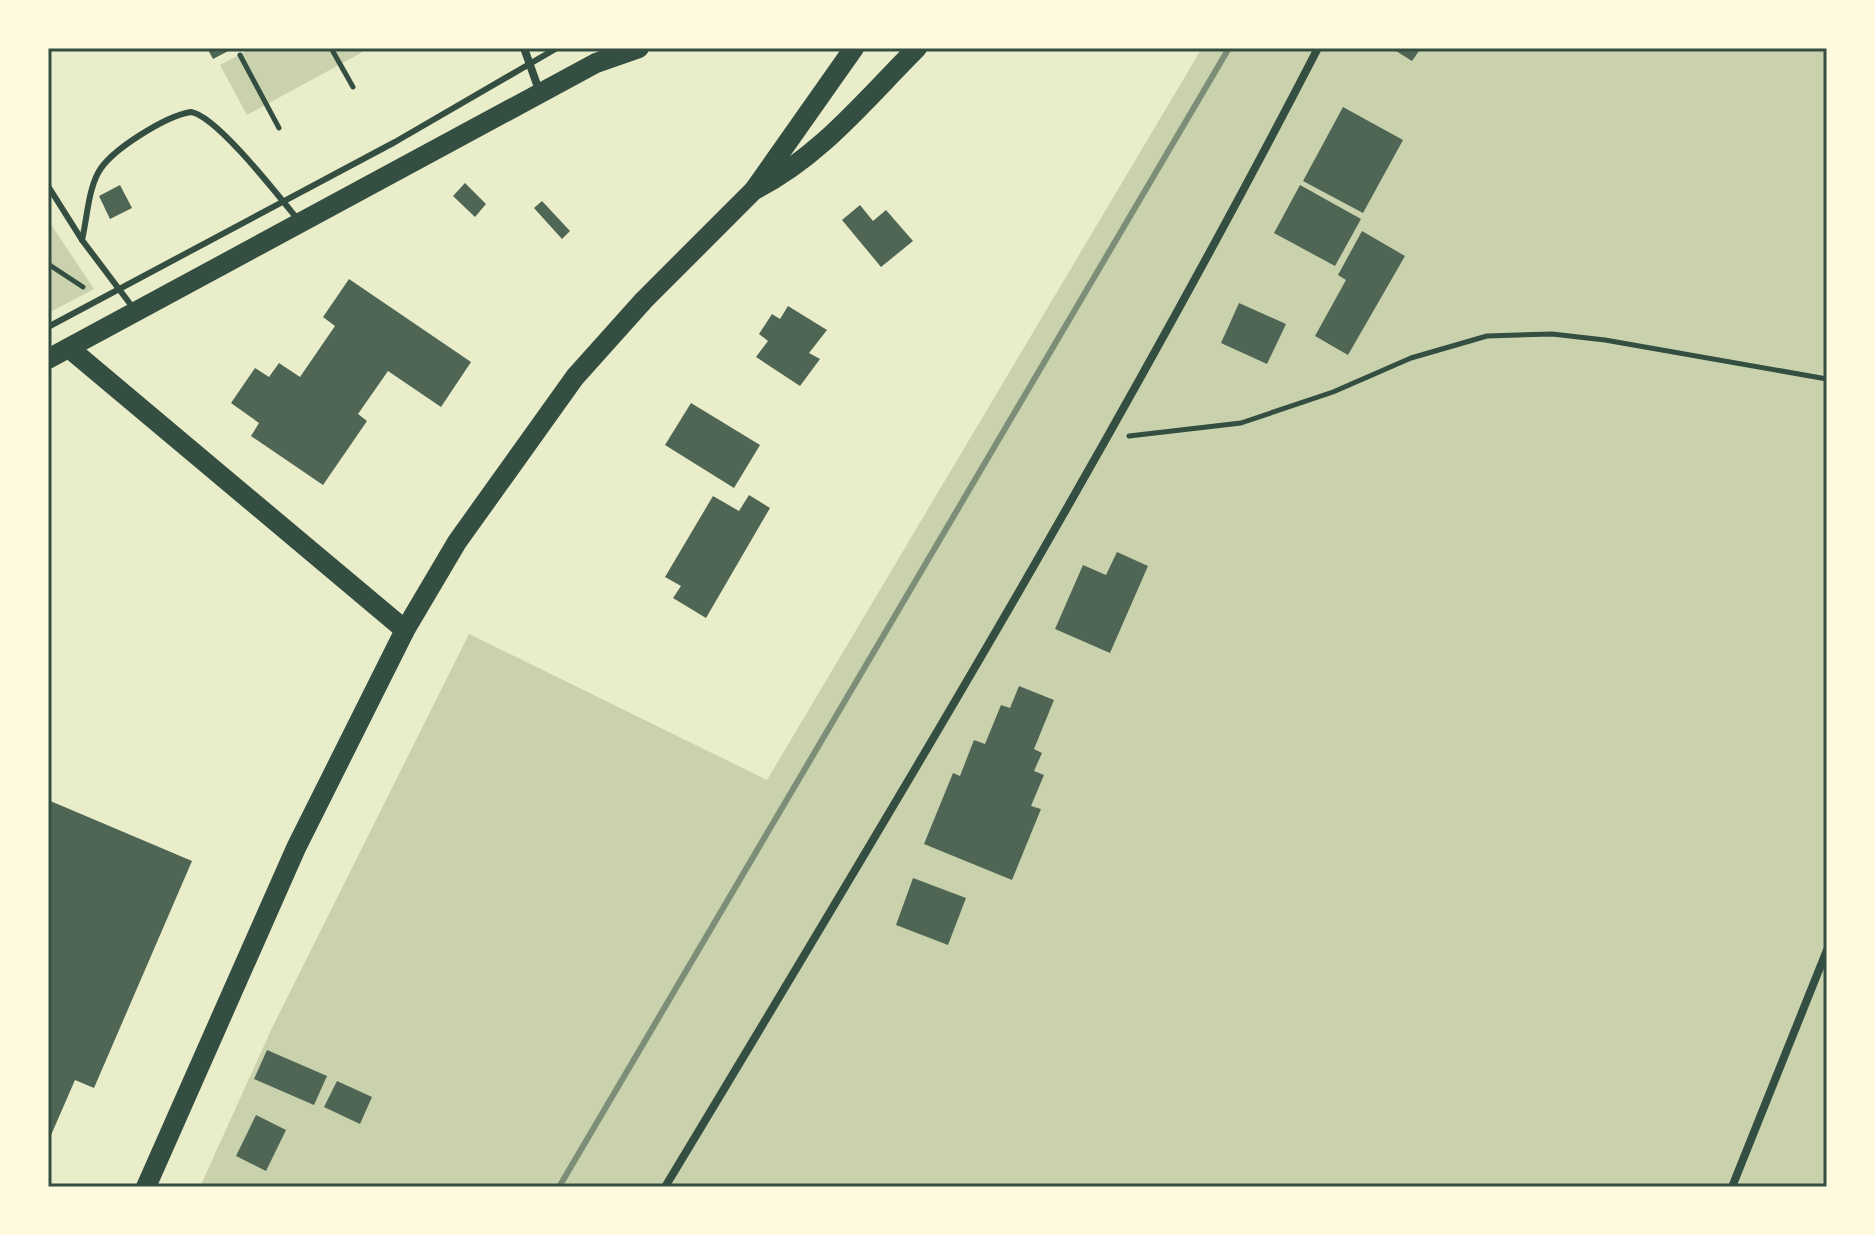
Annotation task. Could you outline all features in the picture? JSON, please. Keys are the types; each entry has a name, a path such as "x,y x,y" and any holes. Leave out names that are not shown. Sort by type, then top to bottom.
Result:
{"main road":[{"path":"48,359 301,224 603,55 639,48"},
{"path":"146,1187 296,848 405,630 485,501 575,377 644,300 754,190 854,48"},
{"path":"754,190 783,175 817,148 917,48"},
{"path":"69,348 405,630"}],"street":[{"path":"524,48 540,93"},
{"path":"665,1187 1012,604 1230,217 1318,48"},
{"path":"1732,1187 1827,950"}],"lane":[{"path":"48,327 283,202 557,48"},
{"path":"82,240 95,180 104,164 138,137 185,113 204,116 301,224"},
{"path":"48,186 82,240 136,312"}],"path":[{"path":"331,48 353,87"},
{"path":"240,55 279,128"},
{"path":"48,264 85,288"},
{"path":"1104,437 1181,432 1241,423 1333,392 1411,358 1487,336 1552,334 1605,340 1827,379"}],"green space":[{"path":"252,48 370,48 247,115 220,65"},
{"path":"1202,48 1827,48 1827,1187 200,1187 272,1028 469,634 767,780"},
{"path":"48,220 94,289 48,313"}],"building":[{"path":"207,48 234,48 213,59"},
{"path":"1398,48 1421,48 1412,61 1396,51"},
{"path":"1343,107 1403,140 1363,213 1303,181"},
{"path":"465,183 486,204 475,217 453,196"},
{"path":"120,185 132,208 110,219 99,196"},
{"path":"1300,185 1361,219 1335,266 1274,233"},
{"path":"542,201 570,231 562,239 534,208"},
{"path":"860,205 873,221 886,210 913,241 881,267 842,220"},
{"path":"1362,231 1405,256 1348,355 1315,336 1346,280 1338,275"},
{"path":"349,279 471,362 441,407 388,371 358,414 367,421 323,485 251,436 259,423 231,403 255,368 269,377 279,363 300,377 335,326 323,317"},
{"path":"1239,303 1286,324 1267,364 1221,343"},
{"path":"788,306 827,330 809,353 820,359 800,386 756,357 768,341 759,334 772,314 780,319"},
{"path":"691,403 760,445 734,488 665,445"},
{"path":"749,495 770,508 706,618 673,598 681,586 665,577 713,496 739,511"},
{"path":"1117,552 1148,566 1110,653 1055,629 1083,565 1106,575"},
{"path":"1019,686 1054,700 1034,749 1042,753 1034,771 1044,775 1031,806 1041,809 1012,880 924,844 953,773 960,776 974,740 985,744 1001,705 1010,708"},
{"path":"48,800 192,861 94,1088 75,1080 48,1142"},
{"path":"913,878 966,898 948,945 896,925"},
{"path":"267,1050 327,1076 314,1105 254,1079"},
{"path":"337,1081 372,1097 360,1124 324,1107"},
{"path":"256,1115 286,1130 266,1171 236,1156"}],"railway":[{"path":"559,1187 1229,48"}]}
